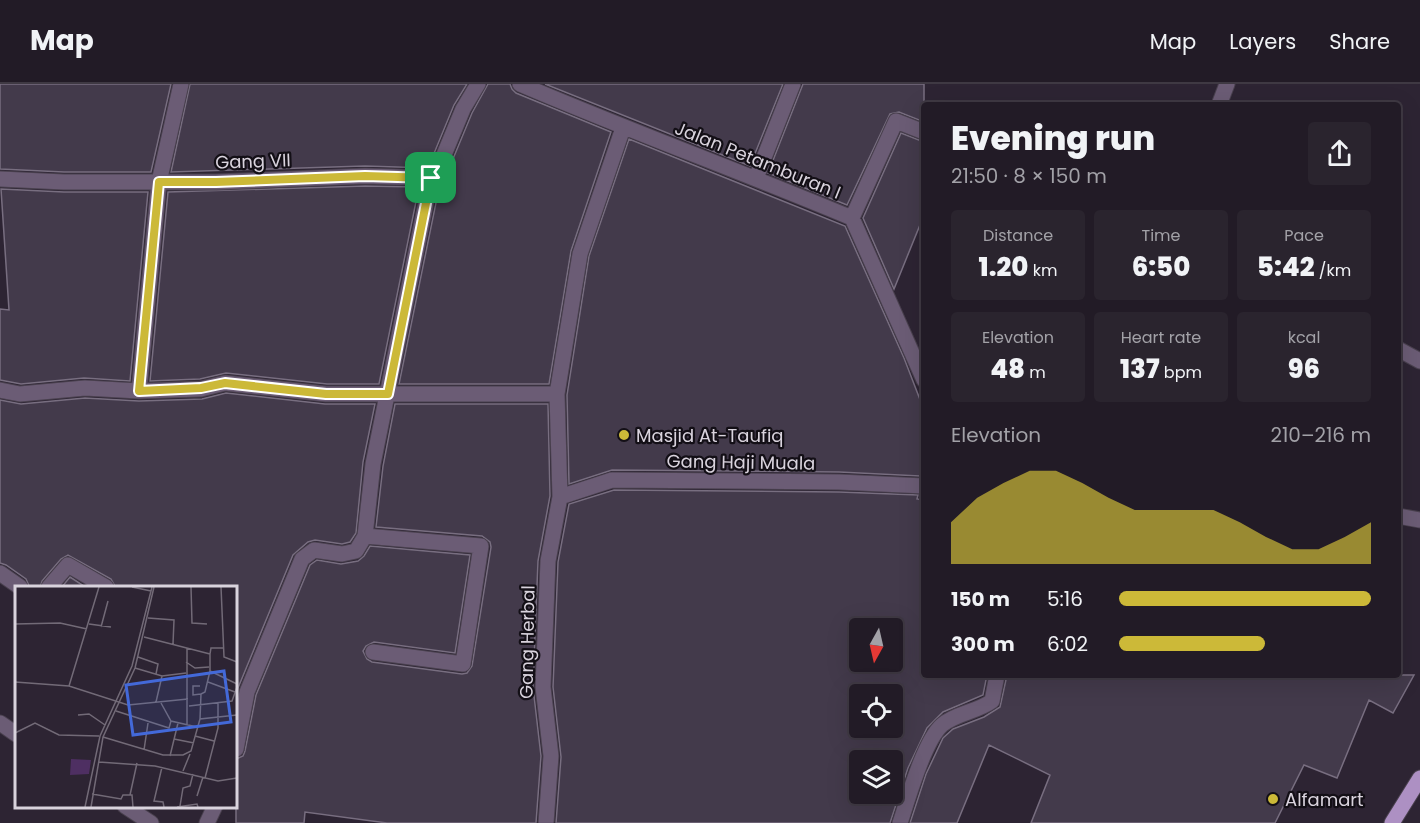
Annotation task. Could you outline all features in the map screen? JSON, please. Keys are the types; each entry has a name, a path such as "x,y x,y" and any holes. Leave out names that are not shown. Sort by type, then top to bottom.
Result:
{"main road":[{"path":"1392,823 1420,778"}],"street":[{"path":"139,391 159,182 181,84"},
{"path":"237,737 241,689 302,560 314,550 342,554 356,551 365,536 373,464 431,178 436,174 463,109 478,84"},
{"name":"Jalan Petamburan I","path":"520,84 623,128 756,178 852,218 921,373"},
{"path":"756,178 793,84"},
{"path":"1221,102 1227,84"},
{"path":"852,218 896,121 921,131"},
{"name":"Gang Herbal","path":"546,823 551,756 543,687 548,561 560,497 557,394 580,254 623,128"},
{"name":"Gang VII","path":"0,179 64,182 216,182 365,176 431,178"},
{"path":"1401,351 1420,361"},
{"path":"0,390 20,394 85,388 139,391 201,388 225,383 326,394 557,394"},
{"name":"Gang Haji Muala","path":"560,497 612,480 839,482 921,486"},
{"path":"1401,517 1420,520"},
{"path":"365,536 481,546 463,664 373,652"},
{"path":"51,586 68,565 103,586"},
{"path":"0,573 17,586"},
{"path":"900,823 928,744 942,726 992,701 996,678"},
{"path":"0,723 15,733"},
{"path":"127,808 151,823"},
{"path":"207,823 214,808"}],"building":[{"path":"0,84 171,84 151,172 0,169"},
{"path":"190,84 467,84 454,105 428,168 365,166 171,172"},
{"path":"488,84 510,84 516,93 611,132 571,251 549,384 399,384 440,183 445,178 472,113"},
{"path":"545,84 783,84 750,166"},
{"path":"803,84 924,84 921,121 899,112 890,114 847,205 768,173"},
{"path":"901,133 921,141 921,222 894,289 863,218"},
{"path":"629,139 845,226 904,358 921,402 920,476 839,472 612,470 569,484 567,395 589,256"},
{"path":"365,186 419,187 379,384 327,384 226,373 200,379 150,381 168,192"},
{"path":"1,189 148,192 130,381 84,378 21,384 0,380 0,309 9,310"},
{"path":"226,393 325,404 375,404 363,462 356,533 350,542 342,544 315,540 308,542 293,555 237,694 237,586 115,586 111,579 68,555 61,559 42,581 41,586 29,586 26,579 0,563 0,400 21,404 85,398 139,401 202,399"},
{"path":"395,404 548,404 550,496 538,561 533,687 541,756 536,823 387,823 305,812 304,823 236,823 237,759 243,756 245,751 256,695 310,565 317,560 341,564 358,561 370,546 470,555 455,653 374,642 366,646 363,651 367,659 372,662 462,674 467,673 472,666 490,542 482,536 376,527 383,466"},
{"path":"614,490 918,495 917,499 921,500 921,678 986,678 983,695 943,712 927,728 903,783 903,750 849,750 849,804 896,804 890,823 556,823 561,757 553,687 558,562 569,504"},
{"path":"70,577 84,586 63,586"},
{"path":"1401,675 1414,675 1393,713 1369,700 1337,778 1304,765 1275,823 1031,823 1050,775 989,745 957,823 910,823 926,774 943,738 953,729 984,717 1000,707 1006,678 1401,678"}],"place":[{"name":"Masjid At-Taufiq","path":"624,435"},
{"name":"Alfamart","path":"1273,799"}],"route":[{"path":"365,176 431,178 388,394 326,394 225,383 201,388 139,391 159,182 365,176"}]}
